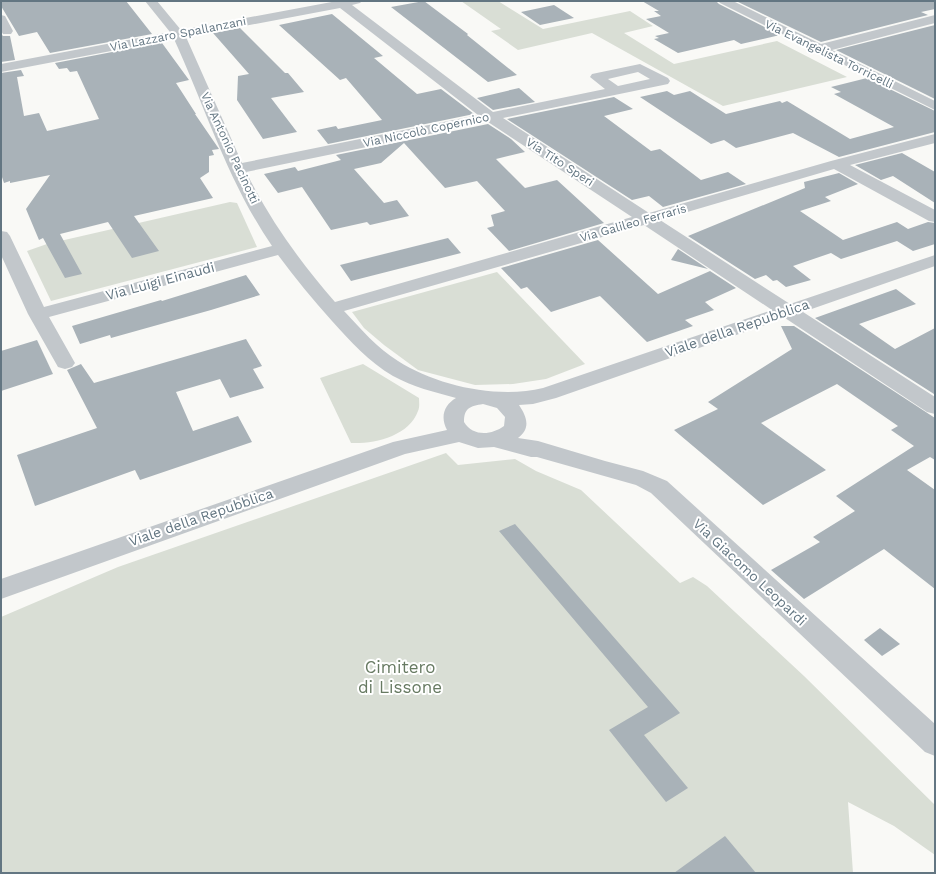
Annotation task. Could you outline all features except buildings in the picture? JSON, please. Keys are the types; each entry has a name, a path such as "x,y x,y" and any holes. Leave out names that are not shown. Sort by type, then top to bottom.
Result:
{"street":[{"name":"Via Antonio Pacinotti","path":"151,1 178,34 237,169 267,225 282,249 331,309 379,356 398,370 425,383 490,398"},
{"name":"Via Evangelista Torricelli","path":"724,1 935,106"},
{"name":"Via Lazzaro Spallanzani","path":"1,68 349,2"},
{"name":"Via Tito Speri","path":"349,2 489,116 935,407"},
{"path":"1,19 7,31"},
{"path":"819,48 935,19"},
{"name":"Via Niccolò Copernico","path":"237,169 301,157 615,90"},
{"name":"Via Galileo Ferraris","path":"331,309 836,164 935,138"},
{"path":"836,164 935,217"},
{"path":"1,236 38,314 65,362"},
{"name":"Via Luigi Einaudi","path":"38,314 282,249"},
{"name":"Viale della Repubblica","path":"549,394 516,423 512,431 494,440 482,441 471,439 457,425 454,411 460,404 473,399 533,397 549,394 932,260"},
{"name":"Via Antonio Pacinotti","path":"425,383 439,395 457,425"},
{"path":"490,398 506,403 516,416 516,423"},
{"name":"Via Giacomo Leopardi","path":"516,423 528,440 538,449"},
{"name":"Viale della Repubblica","path":"1,589 401,447 457,425"},
{"name":"Via Giacomo Leopardi","path":"494,440 531,449 538,449 603,469 643,479 659,487 935,743"}],"green space":[{"path":"461,1 498,1 543,29 630,11 653,26 624,33 674,64 777,41 847,77 723,106 592,33 518,50 491,31 501,29"},
{"path":"230,202 237,203 257,247 51,301 27,251 47,244"},
{"path":"497,272 585,364 546,379 513,384 475,385 418,370 364,328 352,312"},
{"path":"363,364 419,398 419,408 414,420 407,427 390,437 370,442 351,443 320,378"},
{"name":"Cimitero di Lissone","path":"446,453 458,465 515,459 536,471 581,490 680,583 693,577 707,586 804,676 935,805 935,855 894,826 848,802 853,873 1,873 1,617 118,567"}]}
